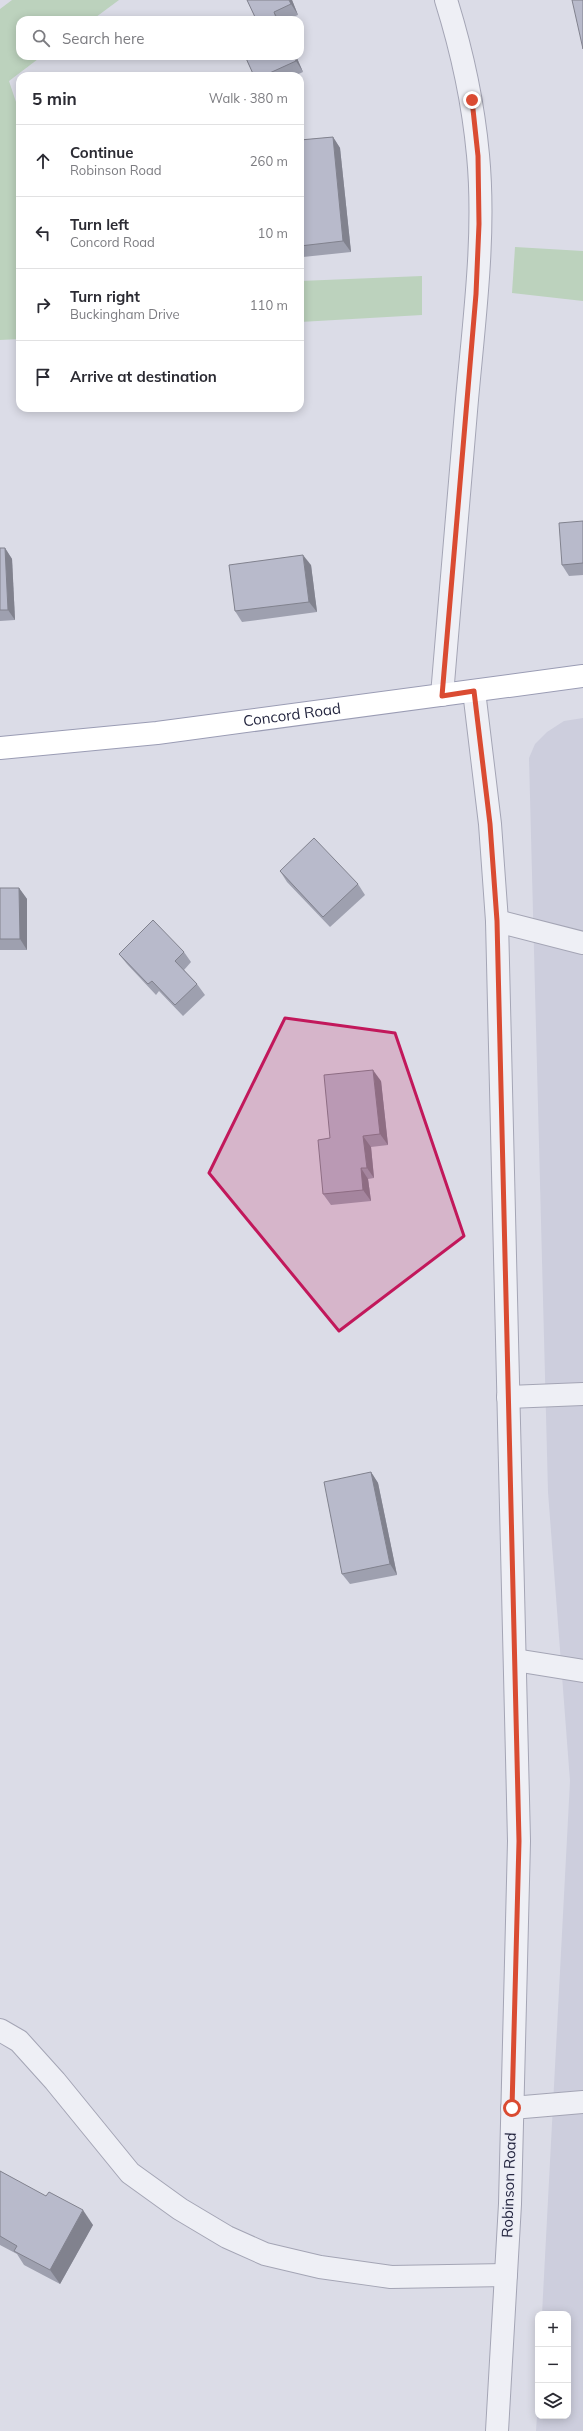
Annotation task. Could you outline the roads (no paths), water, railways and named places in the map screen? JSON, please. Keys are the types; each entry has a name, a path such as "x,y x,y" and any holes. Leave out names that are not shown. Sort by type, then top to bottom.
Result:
{"main road":[{"name":"Concord Road","path":"0,748 157,734 583,676"}],"street":[{"path":"442,696 476,294 479,224 478,156 472,100 460,44 446,0"},
{"name":"Robinson Road","path":"474,691 490,824 497,921 519,1841 506,2275 497,2431"},
{"path":"497,921 583,943"},
{"path":"508,1397 583,1394"},
{"path":"515,1660 583,1671"},
{"path":"0,2030 19,2041 55,2081 130,2172 180,2209 227,2237 265,2254 320,2267 391,2278 506,2275"},
{"path":"512,2108 583,2102"}]}
